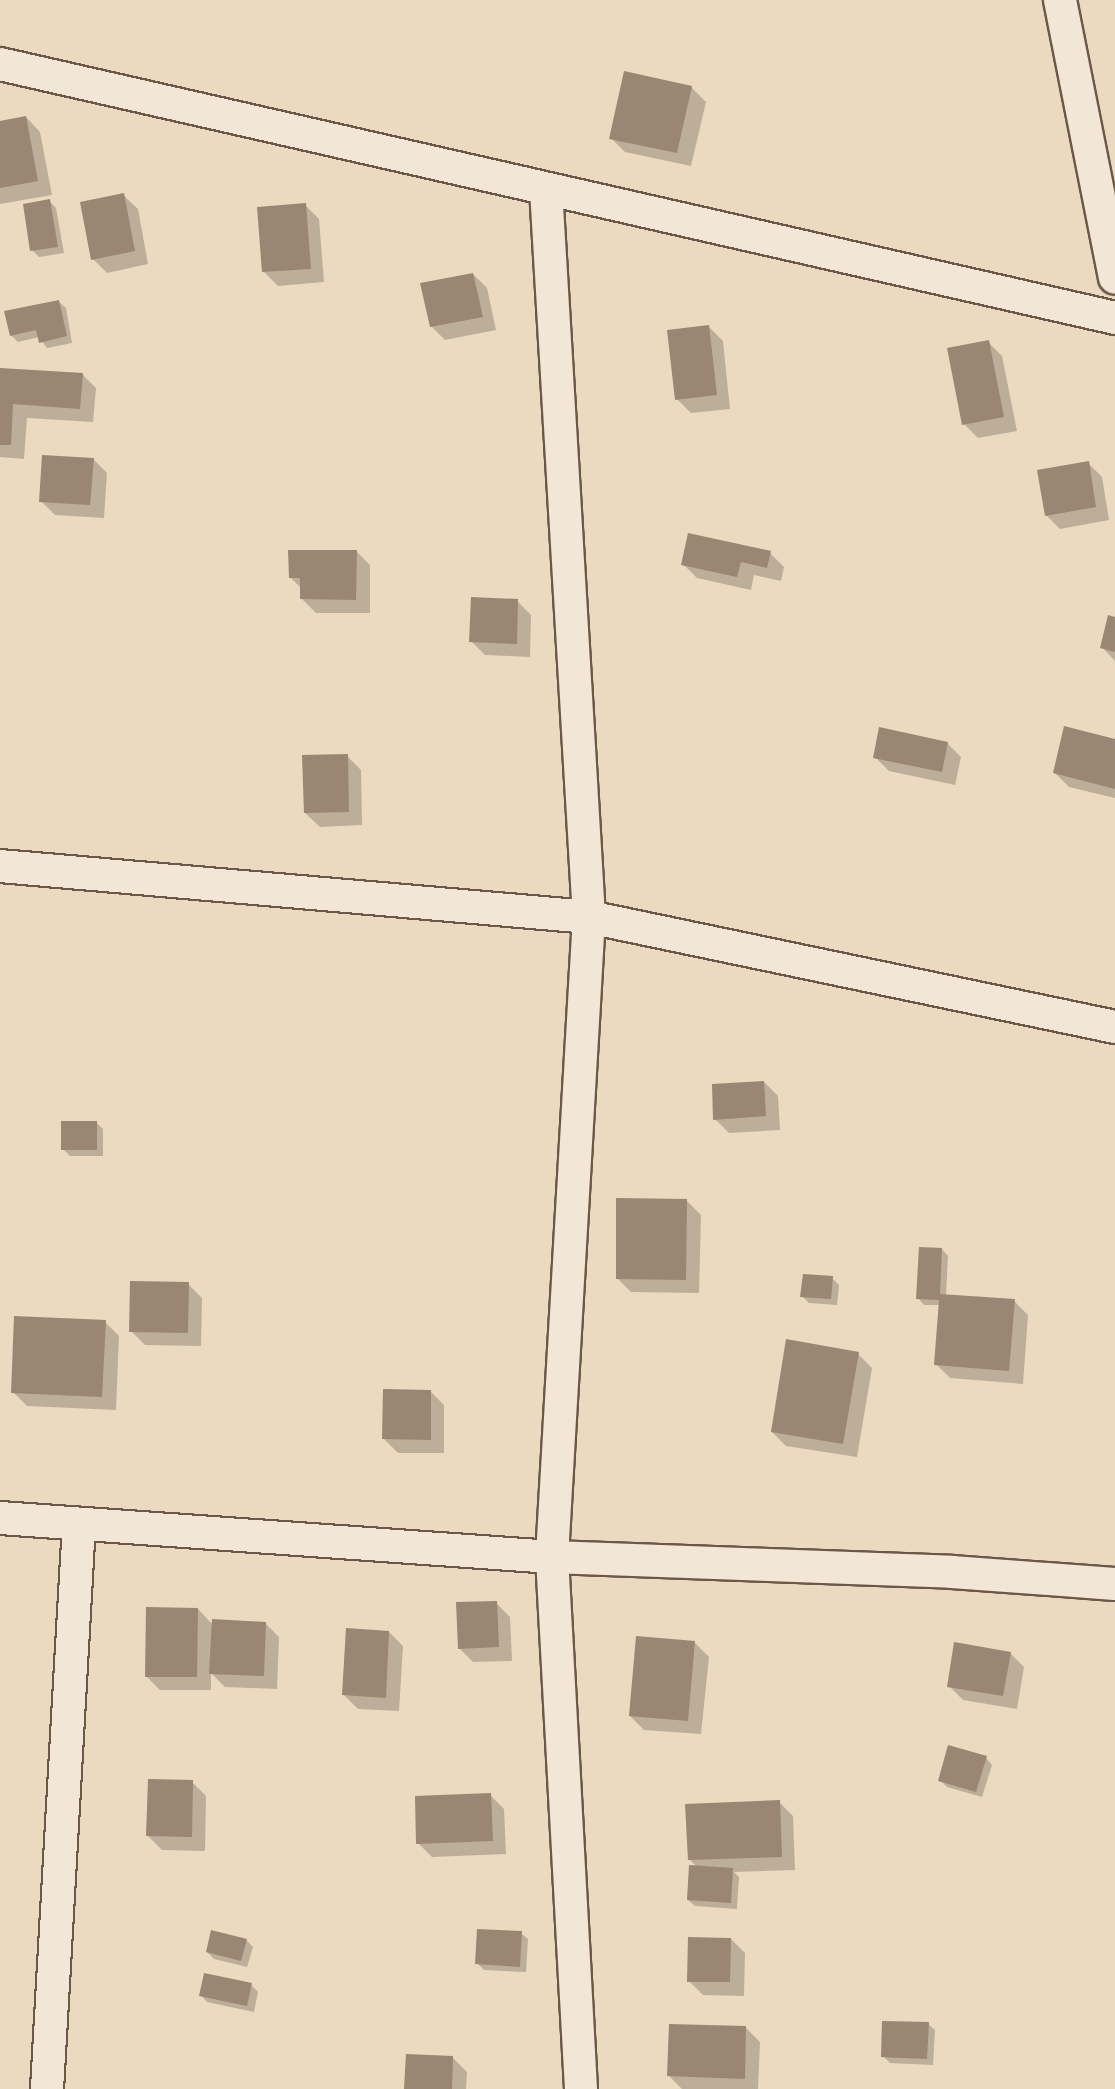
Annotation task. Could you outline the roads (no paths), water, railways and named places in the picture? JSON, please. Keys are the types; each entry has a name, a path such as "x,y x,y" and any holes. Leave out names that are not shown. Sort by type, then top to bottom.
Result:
{"street":[{"path":"1060,0 1115,278"},
{"path":"0,64 1115,318"},
{"path":"546,189 589,917 552,1557 581,2089"},
{"path":"0,866 589,917 1115,1027"},
{"path":"0,1518 552,1557 952,1572 1115,1584"},
{"path":"47,2089 79,1524"}]}
